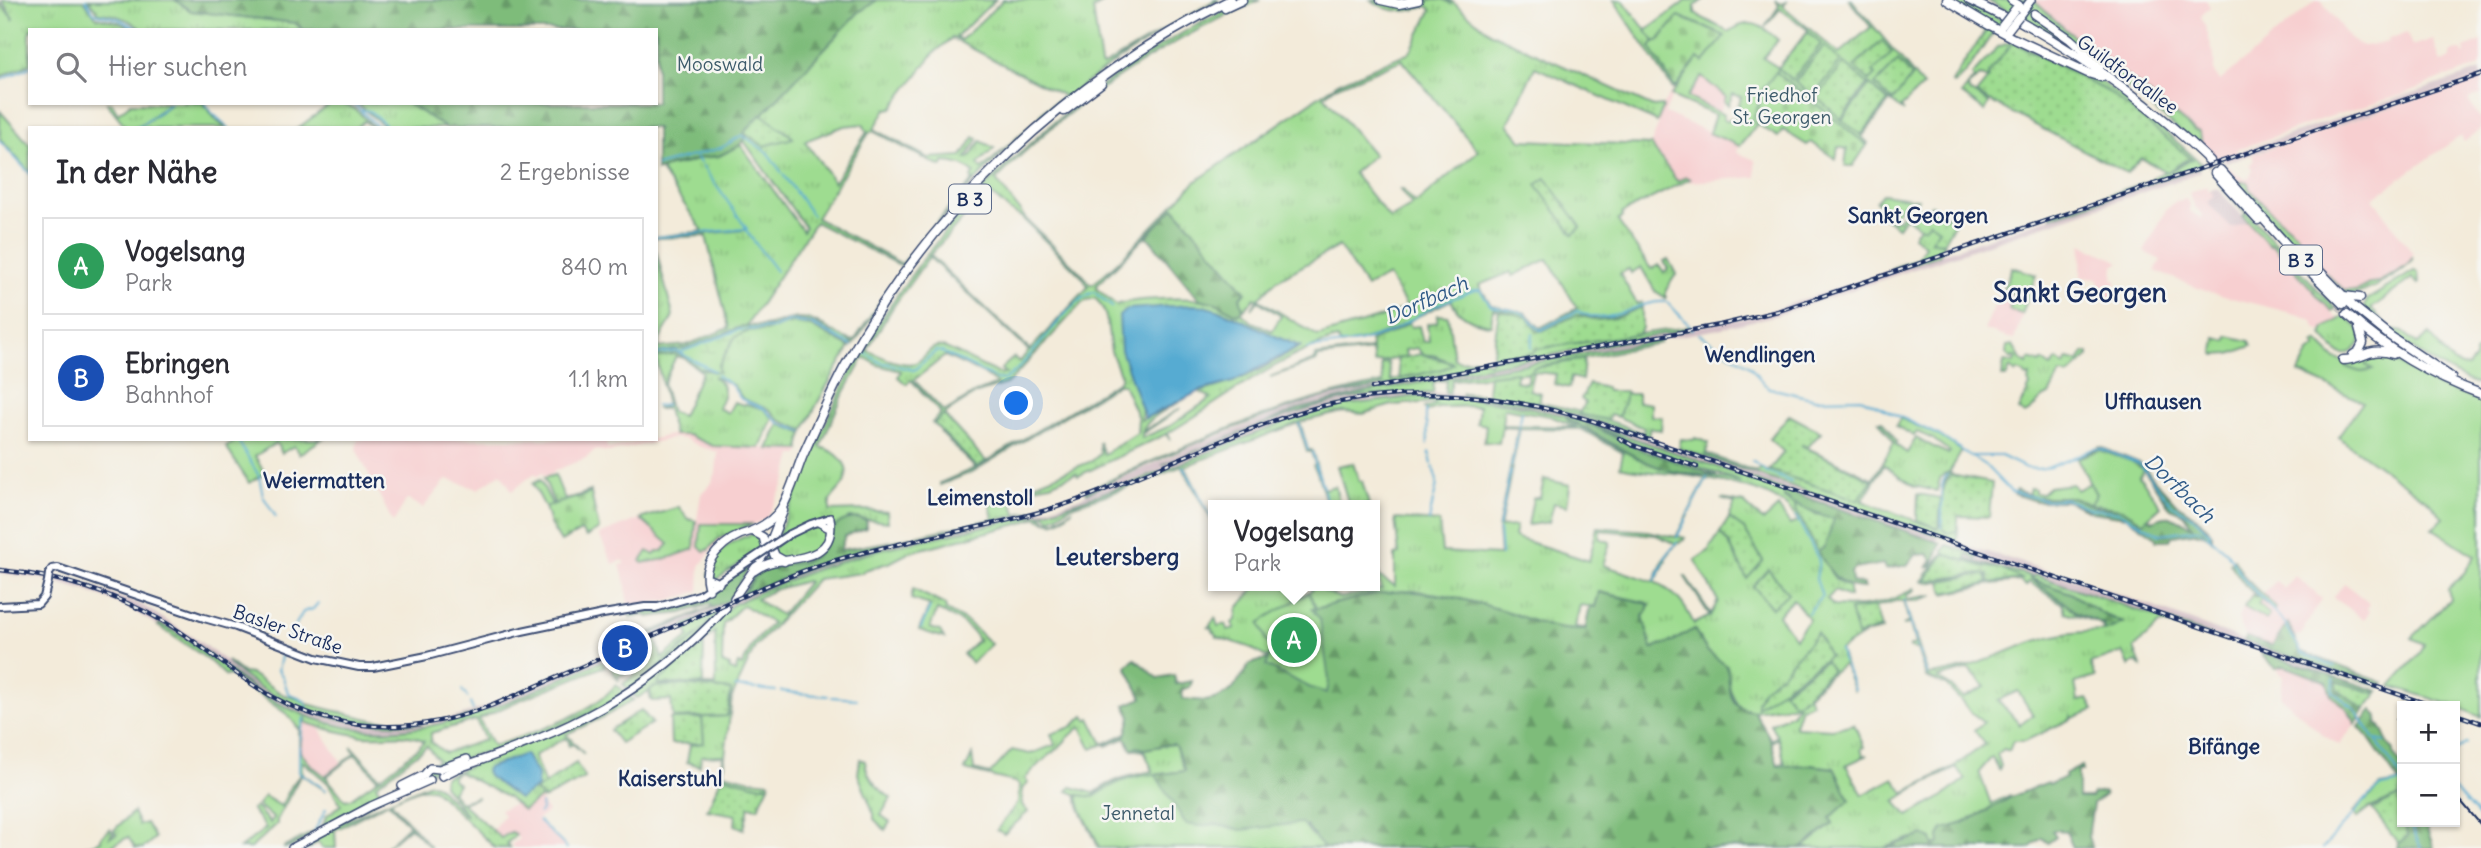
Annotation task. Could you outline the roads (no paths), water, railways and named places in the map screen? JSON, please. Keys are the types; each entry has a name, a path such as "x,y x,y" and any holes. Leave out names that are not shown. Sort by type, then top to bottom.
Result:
{"highway":[{"name":"B 3","path":"1108,74 1156,40 1230,0"},
{"name":"B 3","path":"768,547 826,404 892,290 920,251 966,197 1025,138 1080,91 1167,39 1242,0"},
{"path":"1381,0 1395,4 1413,1"},
{"path":"1947,0 2010,19"},
{"path":"1969,0 2010,19"},
{"path":"1980,0 2010,19"},
{"path":"2034,14 2085,51 2112,79"},
{"name":"Guildfordallee","path":"2010,19 2062,46 2112,79 2153,110 2208,162 2101,77 2010,19"},
{"path":"2015,39 2101,77"},
{"name":"B 3","path":"2351,306 2217,172 2284,234 2351,306 2356,322 2403,357 2481,394"},
{"path":"2351,306 2451,377 2481,389"},
{"path":"2356,322 2362,334 2362,346 2354,354 2343,358 2350,360 2375,351 2403,357"},
{"name":"B 3","path":"782,514 807,451"},
{"name":"B 3","path":"752,531 769,522 785,501"},
{"path":"768,547 775,556 784,561"}],"main road":[{"path":"2011,0 2010,19 2015,39"},
{"path":"2030,0 2034,14 2010,19 2030,0"},
{"path":"754,571 767,564 803,558 818,551 827,542 826,524"},
{"name":"Basler Straße","path":"0,606 37,604 44,597 52,569 58,568 204,618 236,626 316,658 359,667 426,656 522,631 682,601 710,589 788,535 826,524"},
{"path":"733,598 768,547 763,537 752,531"},
{"name":"B 3","path":"708,576 712,557 720,548 732,538 752,531"},
{"path":"710,589 706,582 708,576 719,583"},
{"path":"428,776 437,781 440,773 480,755 502,752 584,720 622,698 659,671 691,645 726,608"},
{"path":"292,848 428,776 430,768 440,773"}],"water":[{"path":"1192,305 1233,316 1300,346 1233,382 1200,391 1145,418 1121,350 1119,316 1128,309"},
{"path":"525,754 537,774 537,787 519,799 488,776 486,771 487,768"}],"waterway":[{"path":"86,0 94,13 119,19 135,28"},
{"path":"0,80 28,68"},
{"path":"140,126 168,105"},
{"path":"206,105 227,126"},
{"path":"355,105 377,126"},
{"path":"361,110 370,111 387,126"},
{"path":"658,165 721,148 742,135 767,152 812,215"},
{"path":"0,141 28,172"},
{"path":"696,157 747,229"},
{"path":"658,237 745,229 776,271"},
{"name":"Dorfbach","path":"1307,349 1359,342 1388,333 1436,305 1474,290 1480,290 1491,306 1525,314 1541,330 1577,311 1592,317 1612,316 1657,302 1667,302 1693,329"},
{"path":"860,350 880,362 914,370 936,351 942,352 996,379 1004,380 1084,297 1094,292 1112,307"},
{"path":"681,352 738,330 773,328 791,321 811,324 852,346"},
{"path":"1531,348 1533,333"},
{"name":"Dorfbach","path":"1699,334 1750,366 1770,388 1815,399 1861,398 1940,436 1986,466 2011,492 2047,500 2065,499 2092,509 2118,512 2160,534 2199,529 2226,551 2246,582 2284,622 2302,653 2335,667"},
{"path":"658,354 676,351 714,371"},
{"path":"717,375 732,386 741,399 765,409 779,423 803,432"},
{"path":"658,406 666,405"},
{"path":"1426,410 1426,422"},
{"path":"1519,426 1522,412"},
{"path":"1427,423 1428,444"},
{"path":"1299,424 1308,450"},
{"path":"1516,443 1519,428"},
{"path":"238,441 259,476 263,496 276,517"},
{"path":"1511,467 1516,444"},
{"name":"Dorfbach","path":"1971,456 2001,456 2026,468 2037,469 2050,467 2093,449 2102,449 2140,464 2172,505 2190,515 2210,532 2210,536"},
{"path":"1312,452 1317,470"},
{"path":"1429,452 1432,464"},
{"path":"1752,461 1767,472 1791,482"},
{"path":"1184,467 1196,489"},
{"path":"1433,467 1437,481"},
{"path":"1505,496 1510,471"},
{"path":"1318,472 1323,488"},
{"path":"1941,496 1943,481 1947,475"},
{"path":"1699,494 1707,478"},
{"path":"1434,498 1437,484"},
{"path":"1197,491 1207,509"},
{"path":"1324,491 1326,500"},
{"path":"1687,516 1698,496"},
{"path":"1499,527 1505,498"},
{"path":"1942,499 1942,528"},
{"path":"1429,521 1433,501"},
{"path":"1796,516 1819,560 1816,579 1822,596 1808,613"},
{"path":"1677,537 1686,519"},
{"path":"1499,530 1501,555"},
{"path":"1664,559 1677,542"},
{"path":"1655,581 1664,562"},
{"path":"1904,600 1910,622"},
{"path":"287,640 303,612 313,609 318,603"},
{"path":"921,628 930,607"},
{"path":"1911,624 1916,643"},
{"path":"283,648 278,670 288,693 306,702 307,709"},
{"path":"1918,649 1927,675"},
{"path":"1840,650 1843,662"},
{"path":"1845,664 1854,690"},
{"name":"Dorfbach","path":"2334,679 2333,692 2353,707 2397,771"},
{"path":"735,687 756,689"},
{"path":"759,689 776,691"},
{"path":"462,690 468,698"},
{"path":"781,691 804,694"},
{"path":"806,694 828,696"},
{"path":"832,697 857,699"},
{"path":"470,703 473,710"},
{"path":"304,718 299,746 299,772 326,790"},
{"name":"Dorfbach","path":"2376,740 2385,742"},
{"path":"2460,748 2467,743"},
{"path":"2323,848 2369,796 2381,787 2397,783"},
{"path":"2460,796 2480,819"},
{"path":"539,813 541,804"},
{"path":"314,832 326,809"},
{"path":"539,821 567,848"},
{"name":"Dorfbach","path":"2412,827 2421,848"},
{"path":"302,848 311,840"}],"tunnel":[{"path":"2205,163 2215,173"},
{"path":"2339,306 2347,314"}],"tram line":[{"path":"2397,718 2397,722"},
{"path":"2460,800 2481,825"}],"railway":[{"path":"1372,388 1720,325 1778,311 2481,74"},
{"path":"0,570 65,581 147,612 178,630 258,688 314,715 373,726 403,726 433,722 493,705 820,565 1057,507 1285,417 1352,400 1421,394 1456,395 1526,404 1593,421 2418,701"},
{"path":"1619,438 1697,467"},
{"path":"2460,716 2481,723"}],"place":[{"name":"Vogelsang","path":"1294,640"},
{"name":"Ebringen","path":"625,648"}],"district":[{"name":"Sankt Georgen","path":"1918,215"},
{"name":"Sankt Georgen","path":"2080,292"},
{"name":"Wendlingen","path":"1760,354"},
{"name":"Uffhausen","path":"2153,401"},
{"name":"Weiermatten","path":"324,480"},
{"name":"Leimenstoll","path":"980,497"},
{"name":"Leutersberg","path":"1117,556"},
{"name":"Bifänge","path":"2224,746"},
{"name":"Kaiserstuhl","path":"670,778"}],"park label":[{"name":"Mooswald","path":"720,64"},
{"name":"Friedhof St. Georgen","path":"1782,106"},
{"name":"Jennetal","path":"1138,813"}]}
